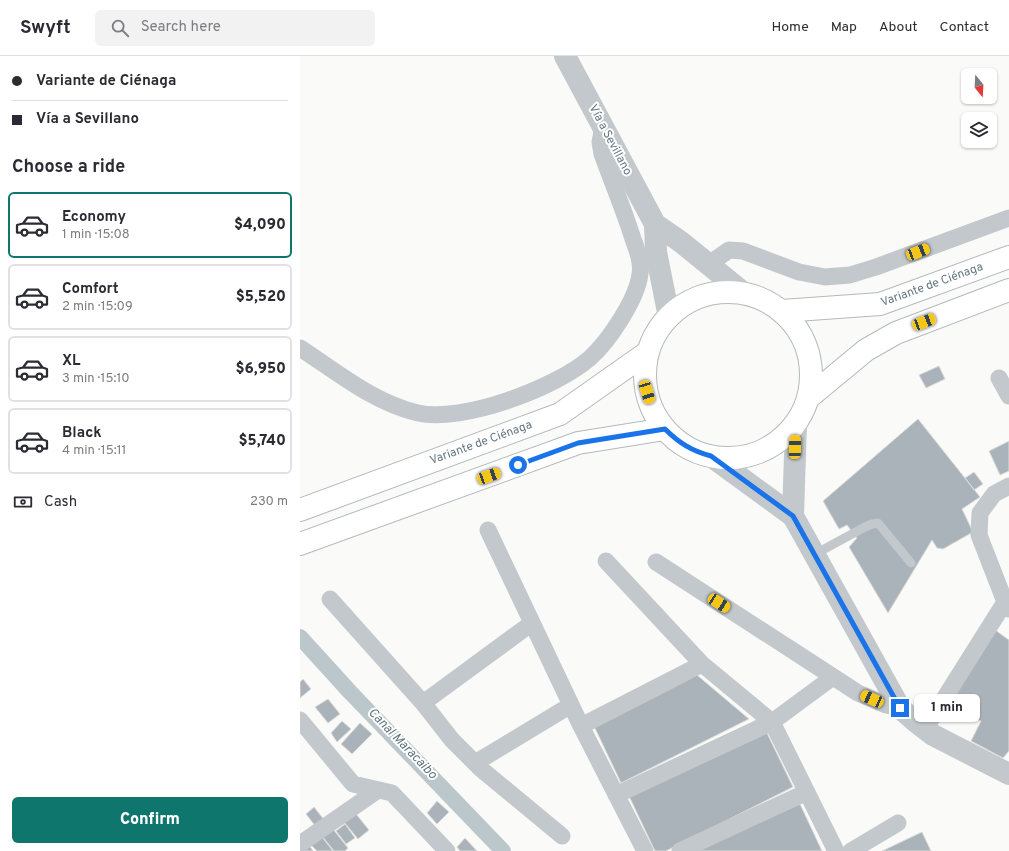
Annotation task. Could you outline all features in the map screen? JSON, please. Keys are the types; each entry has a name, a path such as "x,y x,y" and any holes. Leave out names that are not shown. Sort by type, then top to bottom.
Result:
{"highway":[{"name":"Variante de Ciénaga","path":"782,311 880,304 1009,257"},
{"path":"808,398 866,350 896,333 1009,290"},
{"path":"718,293 745,294 771,303 792,321 806,344 811,371 811,385 803,411 796,423 777,442 752,454 732,457 711,456 698,452 674,438 657,418 650,406 645,379 648,352 653,339 669,317 686,304 704,296 718,293"},
{"name":"Variante de Ciénaga","path":"300,510 560,414 648,352"},
{"path":"300,544 578,443 665,429"}],"street":[{"name":"Vía a Sevillano","path":"565,56 655,224 656,252 669,317"},
{"path":"300,348 373,396 400,409 420,414 442,415 471,411 516,397 551,383 572,371 590,358 618,323 633,297 640,273 640,259 602,154 600,142 603,127"},
{"path":"709,264 729,250 744,251 799,272 825,277 850,275 876,268 1009,218"},
{"name":"Vía a Sevillano","path":"655,224 681,242 745,294"},
{"path":"999,378 1009,396"},
{"path":"793,516 796,423"},
{"path":"711,456 793,516 900,708 929,732 1009,774"},
{"path":"929,732 1007,606 979,535 980,513 994,494 1009,486"},
{"path":"488,530 581,726 645,851"},
{"path":"606,560 702,664 772,722 836,851"},
{"path":"656,562 858,693 886,705 900,708"},
{"path":"330,599 423,703 452,740 475,763 562,836"},
{"path":"423,703 532,623"},
{"path":"581,726 702,664"},
{"path":"616,795 772,722 833,677"},
{"path":"475,763 571,705"},
{"path":"301,724 353,784 392,793 448,851"},
{"path":"300,844 378,790"},
{"path":"680,851 807,792"},
{"path":"851,851 898,823"}],"lane":[{"path":"815,554 865,527 878,523 911,563"}],"building":[{"path":"939,366 945,379 926,388 919,375"},
{"path":"918,419 980,497 962,509 973,532 943,549 937,548 932,540 888,613 849,547 857,538 847,525 839,529 823,501"},
{"path":"1009,441 1009,471 1000,475 989,451"},
{"path":"974,472 983,484 974,490 965,478"},
{"path":"991,627 1009,640 1009,751 1003,758 971,741 981,721 964,715 962,702 952,701"},
{"path":"697,675 749,719 621,783 593,724"},
{"path":"303,679 311,689 300,698 300,682"},
{"path":"328,699 340,714 328,723 315,707"},
{"path":"342,721 351,729 337,742 331,733"},
{"path":"360,723 372,734 352,754 341,744"},
{"path":"767,733 793,787 666,851 655,851 628,794"},
{"path":"437,801 449,812 437,824 427,813"},
{"path":"800,804 822,851 693,851"},
{"path":"314,807 325,821 316,827 306,814"},
{"path":"356,814 369,830 358,839 344,822"},
{"path":"345,824 355,838 346,844 336,831"},
{"path":"333,829 348,848 345,851 334,851 322,836"},
{"path":"922,832 931,851 882,851"},
{"path":"322,837 333,851 317,851 311,845"},
{"path":"465,838 477,851 460,851 457,847"},
{"path":"309,845 313,851 301,851"}],"waterway":[{"name":"Canal Maracaibo","path":"300,637 350,692 503,851"}],"route":[{"path":"518,465 578,443 665,429 674,438 686,446 711,456 793,516 900,708"}]}
